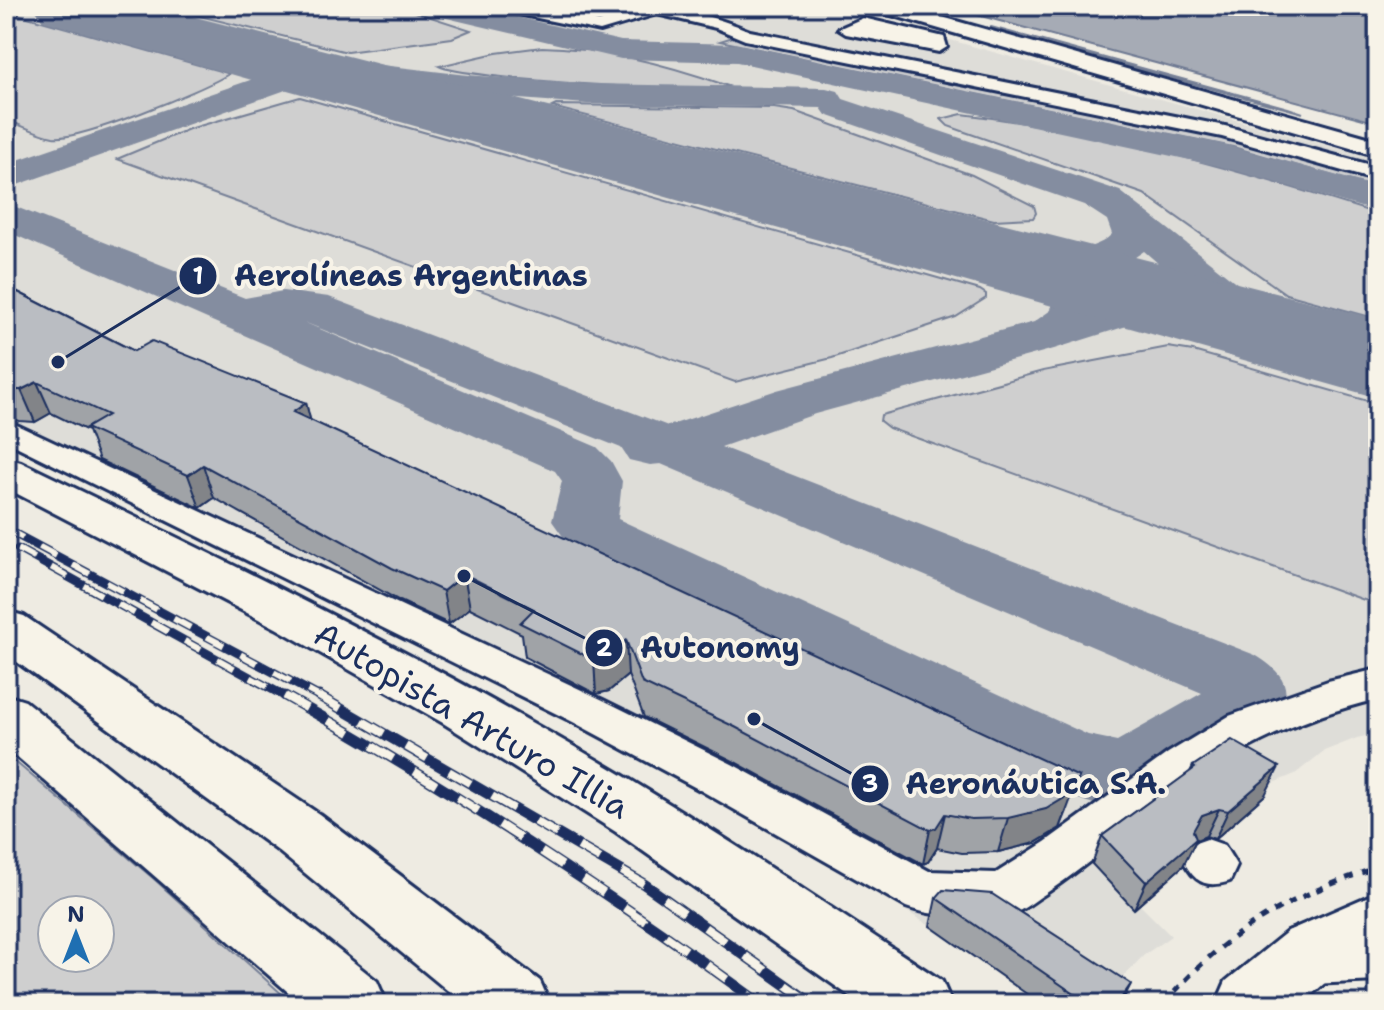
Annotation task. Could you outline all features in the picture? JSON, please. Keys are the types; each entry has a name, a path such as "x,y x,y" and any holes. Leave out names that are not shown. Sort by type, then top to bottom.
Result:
{"main road":[{"path":"895,16 1378,148"},
{"name":"Autopista Arturo Illia","path":"6,471 179,558 461,707 668,832 918,1004"},
{"path":"6,629 298,832 516,1004"},
{"path":"6,716 353,1004"},
{"path":"1250,1004 1311,953 1378,921"},
{"path":"1311,953 1378,950"}],"lane":[{"path":"504,6 600,26 648,8 722,25 745,35 1254,139 1378,174"},
{"path":"853,6 895,16 938,44 846,29 895,16"},
{"path":"6,429 560,697 716,777 923,892 1003,895 1062,857 1204,750 1244,728 1342,692 1378,684"}],"path":[{"path":"1164,1004 1189,972 1227,937 1282,903 1378,867"}],"shaded area":[{"path":"6,6 829,6 1378,160 1378,733 1324,751 1295,774 1258,789 1265,795 1139,904 1171,936 1144,955 1106,994 1120,1004 1041,1004 930,926 793,839 512,686 151,517 6,444"},
{"path":"159,6 397,6 471,30 452,38 347,52"},
{"path":"949,6 1378,6 1378,123 981,16"},
{"path":"6,11 229,74 169,102 113,123 67,136 47,136 6,120"},
{"path":"991,27 1288,108 1303,113 988,29"},
{"path":"736,36 1254,141 1378,177 1378,189 1233,147 720,41"},
{"path":"542,47 636,59 728,86 675,88 583,84 491,76 439,66 496,53"},
{"path":"300,97 980,290 986,298 956,317 832,358 735,382 117,159 189,129"},
{"path":"552,107 774,108 794,111 972,175 1034,206 1036,213 1033,218 994,220"},
{"path":"962,114 1068,131 1172,154 1378,214 1378,319 1286,294 1144,194 948,126 941,119"},
{"path":"1168,347 1193,351 1378,404 1378,605 889,428 880,421 881,415 1043,371"},
{"path":"6,754 154,879 293,1004 6,1004"}],"building":[{"path":"6,286 134,351 152,341 306,403 293,412 1079,777 1071,794 1046,809 1008,818 971,819 945,814 936,828 930,830 735,727 642,683 626,640 607,657 594,660 520,623 534,609 464,574 443,591 392,568 203,465 188,475 86,428 108,415 37,382 21,390 6,390"},
{"path":"1232,740 1279,767 1228,811 1219,809 1202,815 1193,831 1196,839 1146,882 1102,836"},
{"path":"943,890 992,894 1131,984 1117,1004 1089,1004 936,898"}],"taxiway":[{"path":"431,6 621,50 737,53 1226,156 1378,200"},
{"path":"6,177 271,84 282,79 288,70 275,62"},
{"path":"305,66 467,85 587,94 826,98"},
{"path":"838,108 1099,196 1122,211 1134,236 1123,249 1087,261 1042,261 984,253"},
{"path":"1122,210 1240,309 1264,324 1304,338"},
{"path":"6,216 241,314"},
{"path":"1039,267 1065,283 1072,290 1078,305 1066,324 1055,332"},
{"path":"241,314 283,306 312,307 663,445"},
{"path":"1055,332 1128,310 1153,307 1219,316"},
{"path":"241,314 576,459 585,467 592,481 584,521 595,534 1067,761 1109,774 1131,772 1243,705 1249,698 1249,687 1229,674 663,445"},
{"path":"663,445 796,402 1055,332"},
{"path":"650,448 663,445"}],"runway":[{"path":"68,6 1378,359"}],"railway":[{"path":"6,529 322,698"},
{"path":"18,549 288,698"},
{"path":"285,696 528,842 761,1004"},
{"path":"319,696 644,884 813,1004"}],"place":[{"name":"Aerolíneas Argentinas","path":"58,362"},
{"name":"Autonomy","path":"464,576"},
{"name":"Aeronáutica S.A.","path":"754,719"}]}
